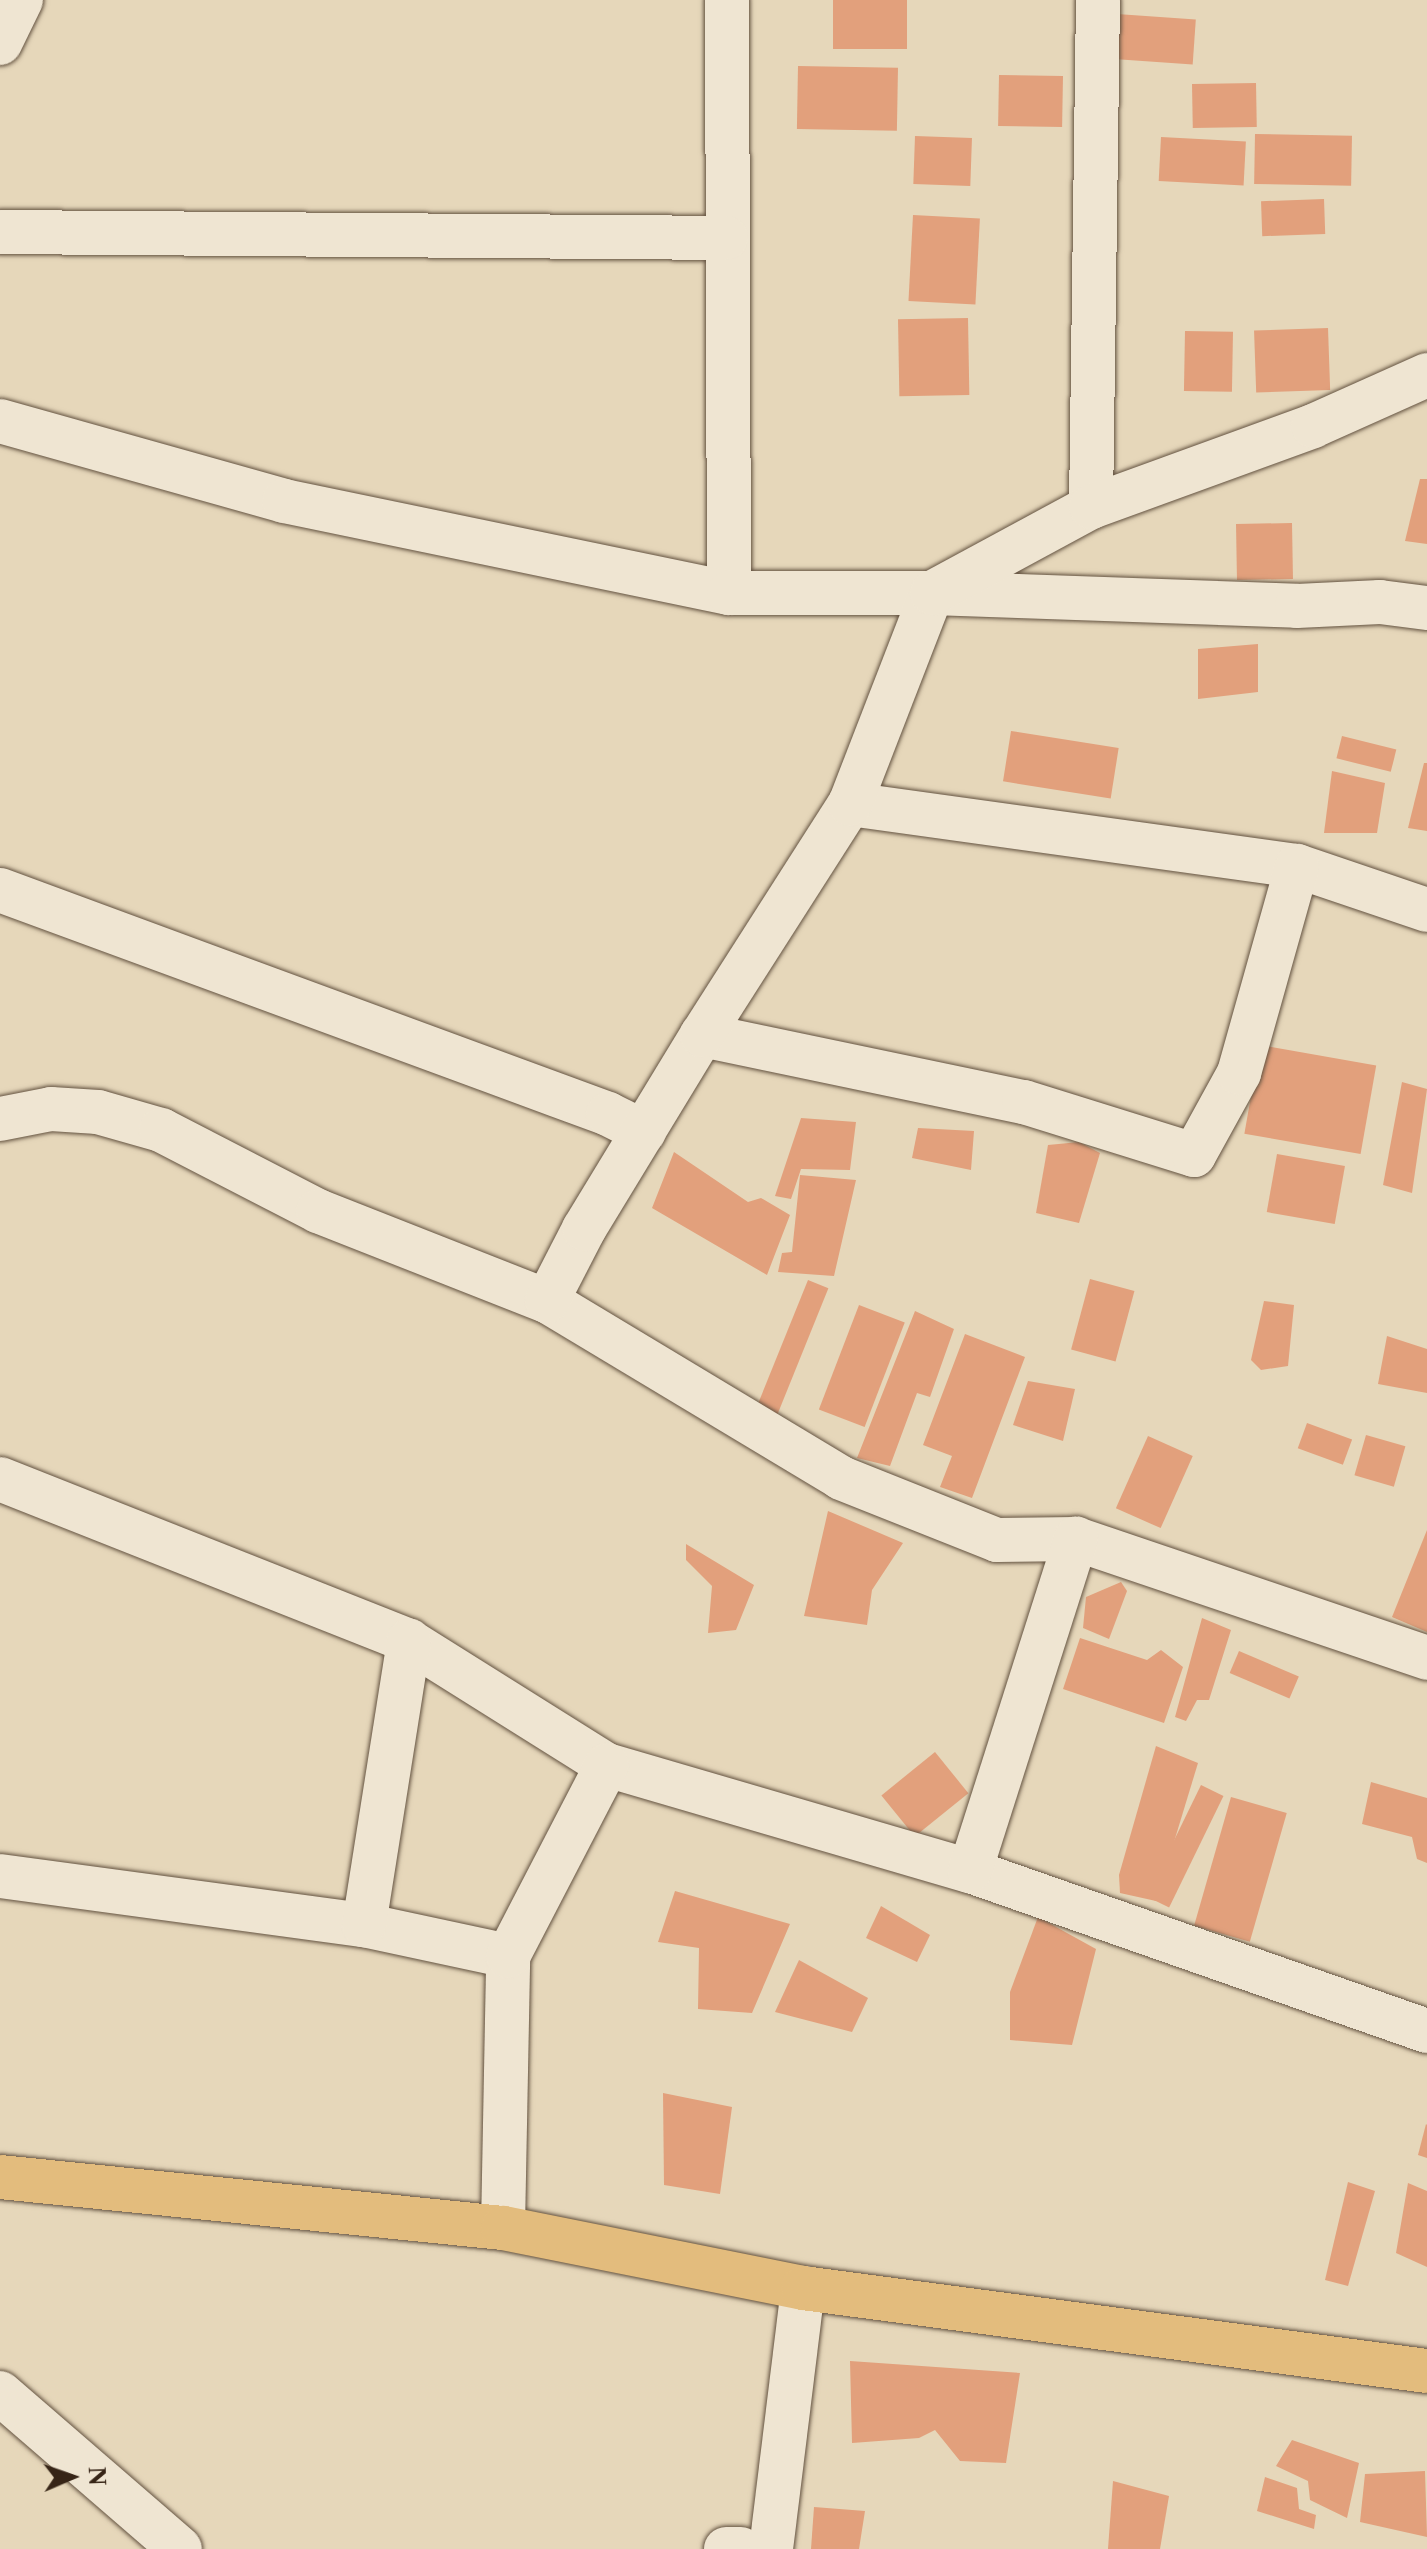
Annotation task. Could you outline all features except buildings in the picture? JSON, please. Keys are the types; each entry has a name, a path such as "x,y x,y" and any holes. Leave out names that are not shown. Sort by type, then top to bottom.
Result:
{"main road":[{"path":"0,2177 503,2228 803,2288 1427,2371"}],"street":[{"path":"0,43 21,0"},
{"path":"727,0 729,593"},
{"path":"1091,507 1098,0"},
{"path":"0,232 726,238"},
{"path":"547,1301 584,1229 702,1035 850,804 932,593 1091,507 1313,426 1427,375"},
{"path":"0,421 284,501 729,593 932,593 1297,606 1380,602 1427,608"},
{"path":"850,804 1297,866 1427,910"},
{"path":"702,1035 1024,1102 1194,1155 1239,1073 1297,866"},
{"path":"0,890 608,1114 644,1132"},
{"path":"0,1119 51,1109 98,1112 161,1130 318,1211 547,1301 841,1478 997,1540 1076,1539 1427,1658"},
{"path":"0,1479 409,1641 607,1765 970,1871 1427,2031"},
{"path":"970,1871 1076,1539"},
{"path":"364,1925 409,1641"},
{"path":"503,2228 508,1956 607,1765"},
{"path":"0,1876 364,1925 508,1956"},
{"path":"771,2549 803,2288"},
{"path":"0,2393 180,2549"},
{"path":"726,2549 741,2549"}]}
